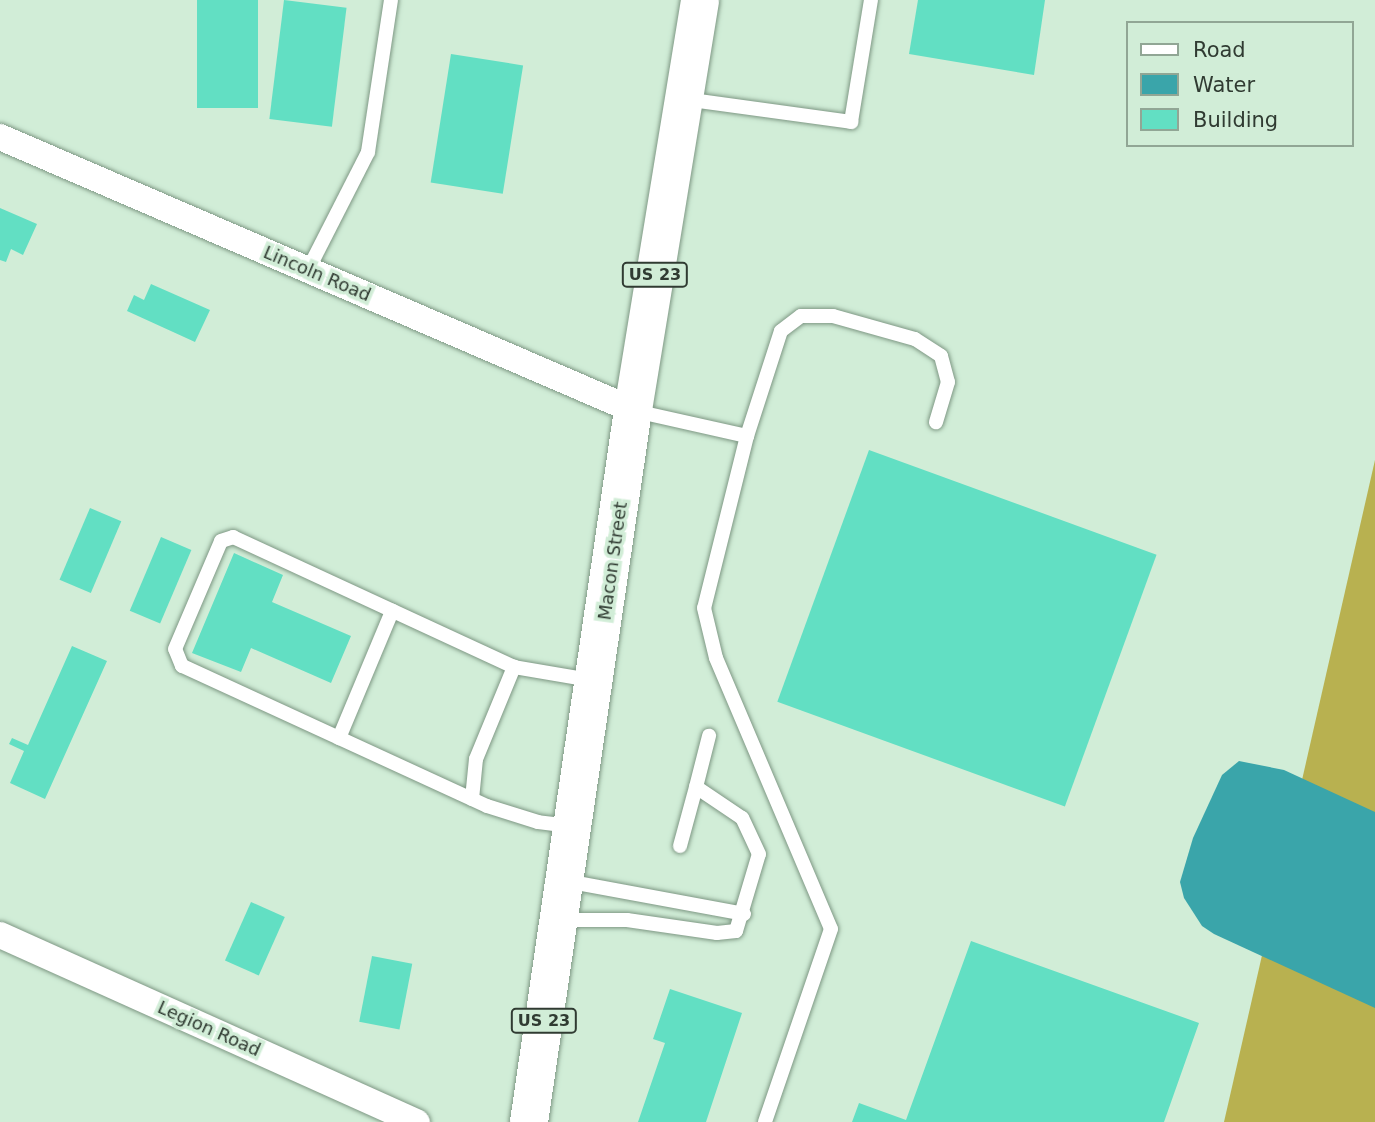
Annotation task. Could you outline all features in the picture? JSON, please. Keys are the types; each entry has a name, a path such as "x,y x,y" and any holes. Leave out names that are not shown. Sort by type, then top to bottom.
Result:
{"main road":[{"name":"Macon Street","path":"529,1122 633,410 700,0"}],"street":[{"name":"Lincoln Road","path":"0,137 633,410"},
{"name":"Legion Road","path":"0,936 417,1122"}],"lane":[{"path":"308,270 368,152 391,0"},
{"path":"684,99 851,122 871,0"},
{"path":"765,1122 831,929 716,658 704,608 747,436 781,331 801,316 833,316 915,339 941,356 948,382 936,422"},
{"path":"633,410 747,436"},
{"path":"573,827 538,822 472,799 182,666 175,649 221,541 233,537 514,667 595,681"},
{"path":"339,738 392,611"},
{"path":"472,799 475,759 514,667"},
{"path":"680,846 709,736"},
{"path":"559,920 662,922 718,933 736,931 744,914 759,860 756,843 741,818 696,787"},
{"path":"565,880 744,914"}],"shaded area":[{"path":"1375,460 1375,1122 1224,1122"}],"water":[{"path":"1239,761 1284,770 1375,812 1375,1008 1214,934 1202,926 1184,898 1180,882 1193,838 1222,775"}],"building":[{"path":"197,0 258,0 258,108 197,108"},
{"path":"284,0 347,8 332,127 269,119"},
{"path":"918,0 1045,0 1034,75 909,54"},
{"path":"451,54 523,65 503,194 431,182"},
{"path":"0,208 37,224 23,255 11,249 6,262 0,260"},
{"path":"151,284 210,310 195,342 127,311 134,295 144,300"},
{"path":"869,450 1157,555 1065,806 777,702"},
{"path":"90,508 121,521 91,593 60,580"},
{"path":"161,537 191,550 160,624 130,611"},
{"path":"234,553 283,575 272,602 351,636 331,683 251,648 241,672 192,653"},
{"path":"72,646 107,661 45,799 10,783 24,751 9,744 12,738 28,745"},
{"path":"251,902 285,917 259,976 225,960"},
{"path":"971,941 1199,1023 1164,1122 852,1122 859,1103 906,1120"},
{"path":"372,956 412,964 399,1030 359,1022"},
{"path":"670,989 742,1013 706,1122 638,1122 665,1043 653,1039"}]}
